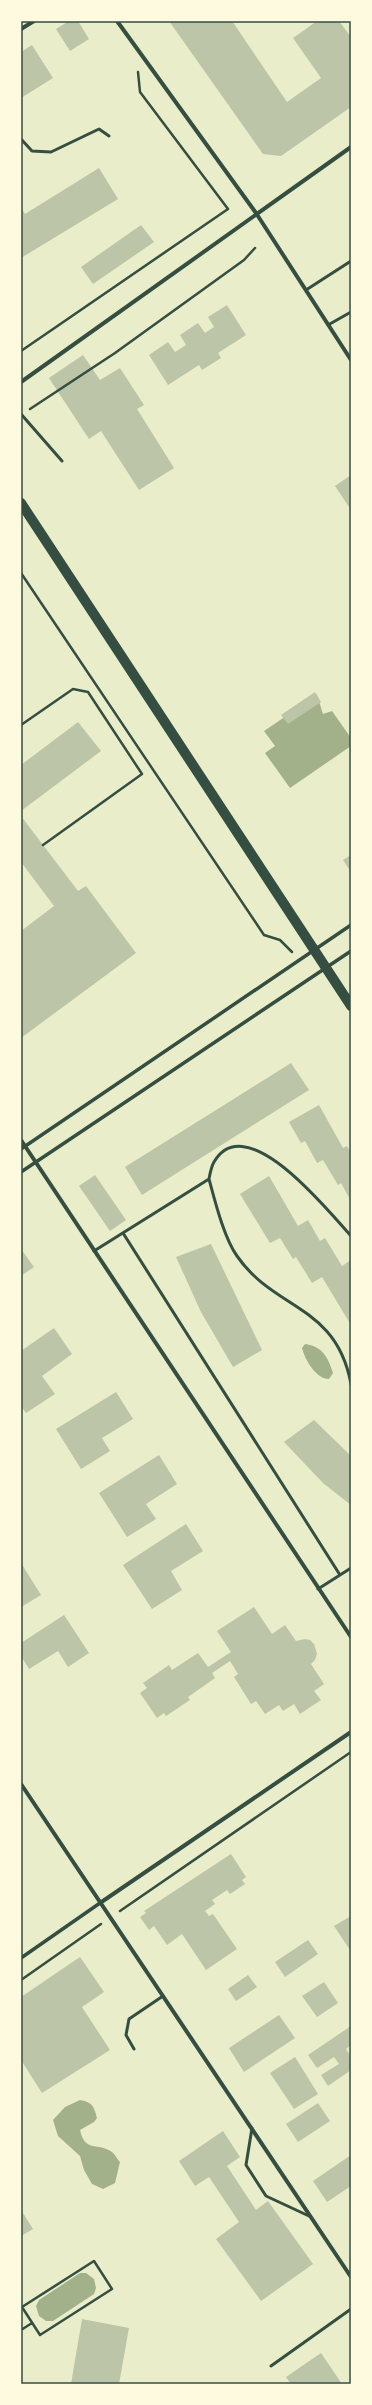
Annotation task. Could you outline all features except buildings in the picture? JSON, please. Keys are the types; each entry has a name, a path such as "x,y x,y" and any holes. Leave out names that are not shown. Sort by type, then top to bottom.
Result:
{"main road":[{"path":"21,503 351,1006"}],"street":[{"path":"21,29 34,21"},
{"path":"117,21 256,213 351,360"},
{"path":"21,382 256,213 351,147"},
{"path":"23,1148 351,925"},
{"path":"21,1172 351,951"},
{"path":"21,1140 23,1148 94,1251 351,1637"},
{"path":"21,1958 351,1732"},
{"path":"21,1784 351,2277"}],"lane":[{"path":"21,139 32,151 51,152 99,129 109,136"},
{"path":"306,290 351,261"},
{"path":"328,325 351,312"},
{"path":"21,414 62,460"},
{"path":"351,1236 305,1184 266,1154 246,1146 226,1149 214,1162 208,1179 220,1217 237,1256 260,1282 305,1310 331,1334 348,1366 351,1384"},
{"path":"94,1251 208,1179"},
{"path":"123,1233 340,1575"},
{"path":"318,1589 351,1568"},
{"path":"134,2049 126,2035 129,2019 163,1996"},
{"path":"252,2128 246,2165 266,2196 311,2217"},
{"path":"271,2366 351,2309"}],"path":[{"path":"21,351 228,209 140,92 138,72"},
{"path":"27,410 115,353 244,260 255,248"},
{"path":"21,572 264,935 280,940 299,959"},
{"path":"21,725 73,689 88,692 142,774 43,845"},
{"path":"21,1980 351,1752"},
{"path":"94,2261 112,2289 40,2335 32,2323 22,2307 94,2261"},
{"path":"21,2330 32,2323"}],"shaded area":[{"path":"317,695 323,714 332,711 351,738 351,746 290,788 265,753 275,746 264,731"},
{"path":"305,1344 316,1347 324,1353 333,1373 329,1379 320,1376 312,1368 302,1348"},
{"path":"80,2100 92,2105 97,2118 94,2122 80,2130 85,2142 93,2146 107,2149 114,2154 120,2162 115,2183 103,2189 92,2184 84,2170 80,2156 58,2136 53,2120 65,2107"},
{"path":"80,2273 86,2273 94,2279 96,2288 94,2294 53,2321 46,2321 39,2316 36,2306 39,2300"}]}
